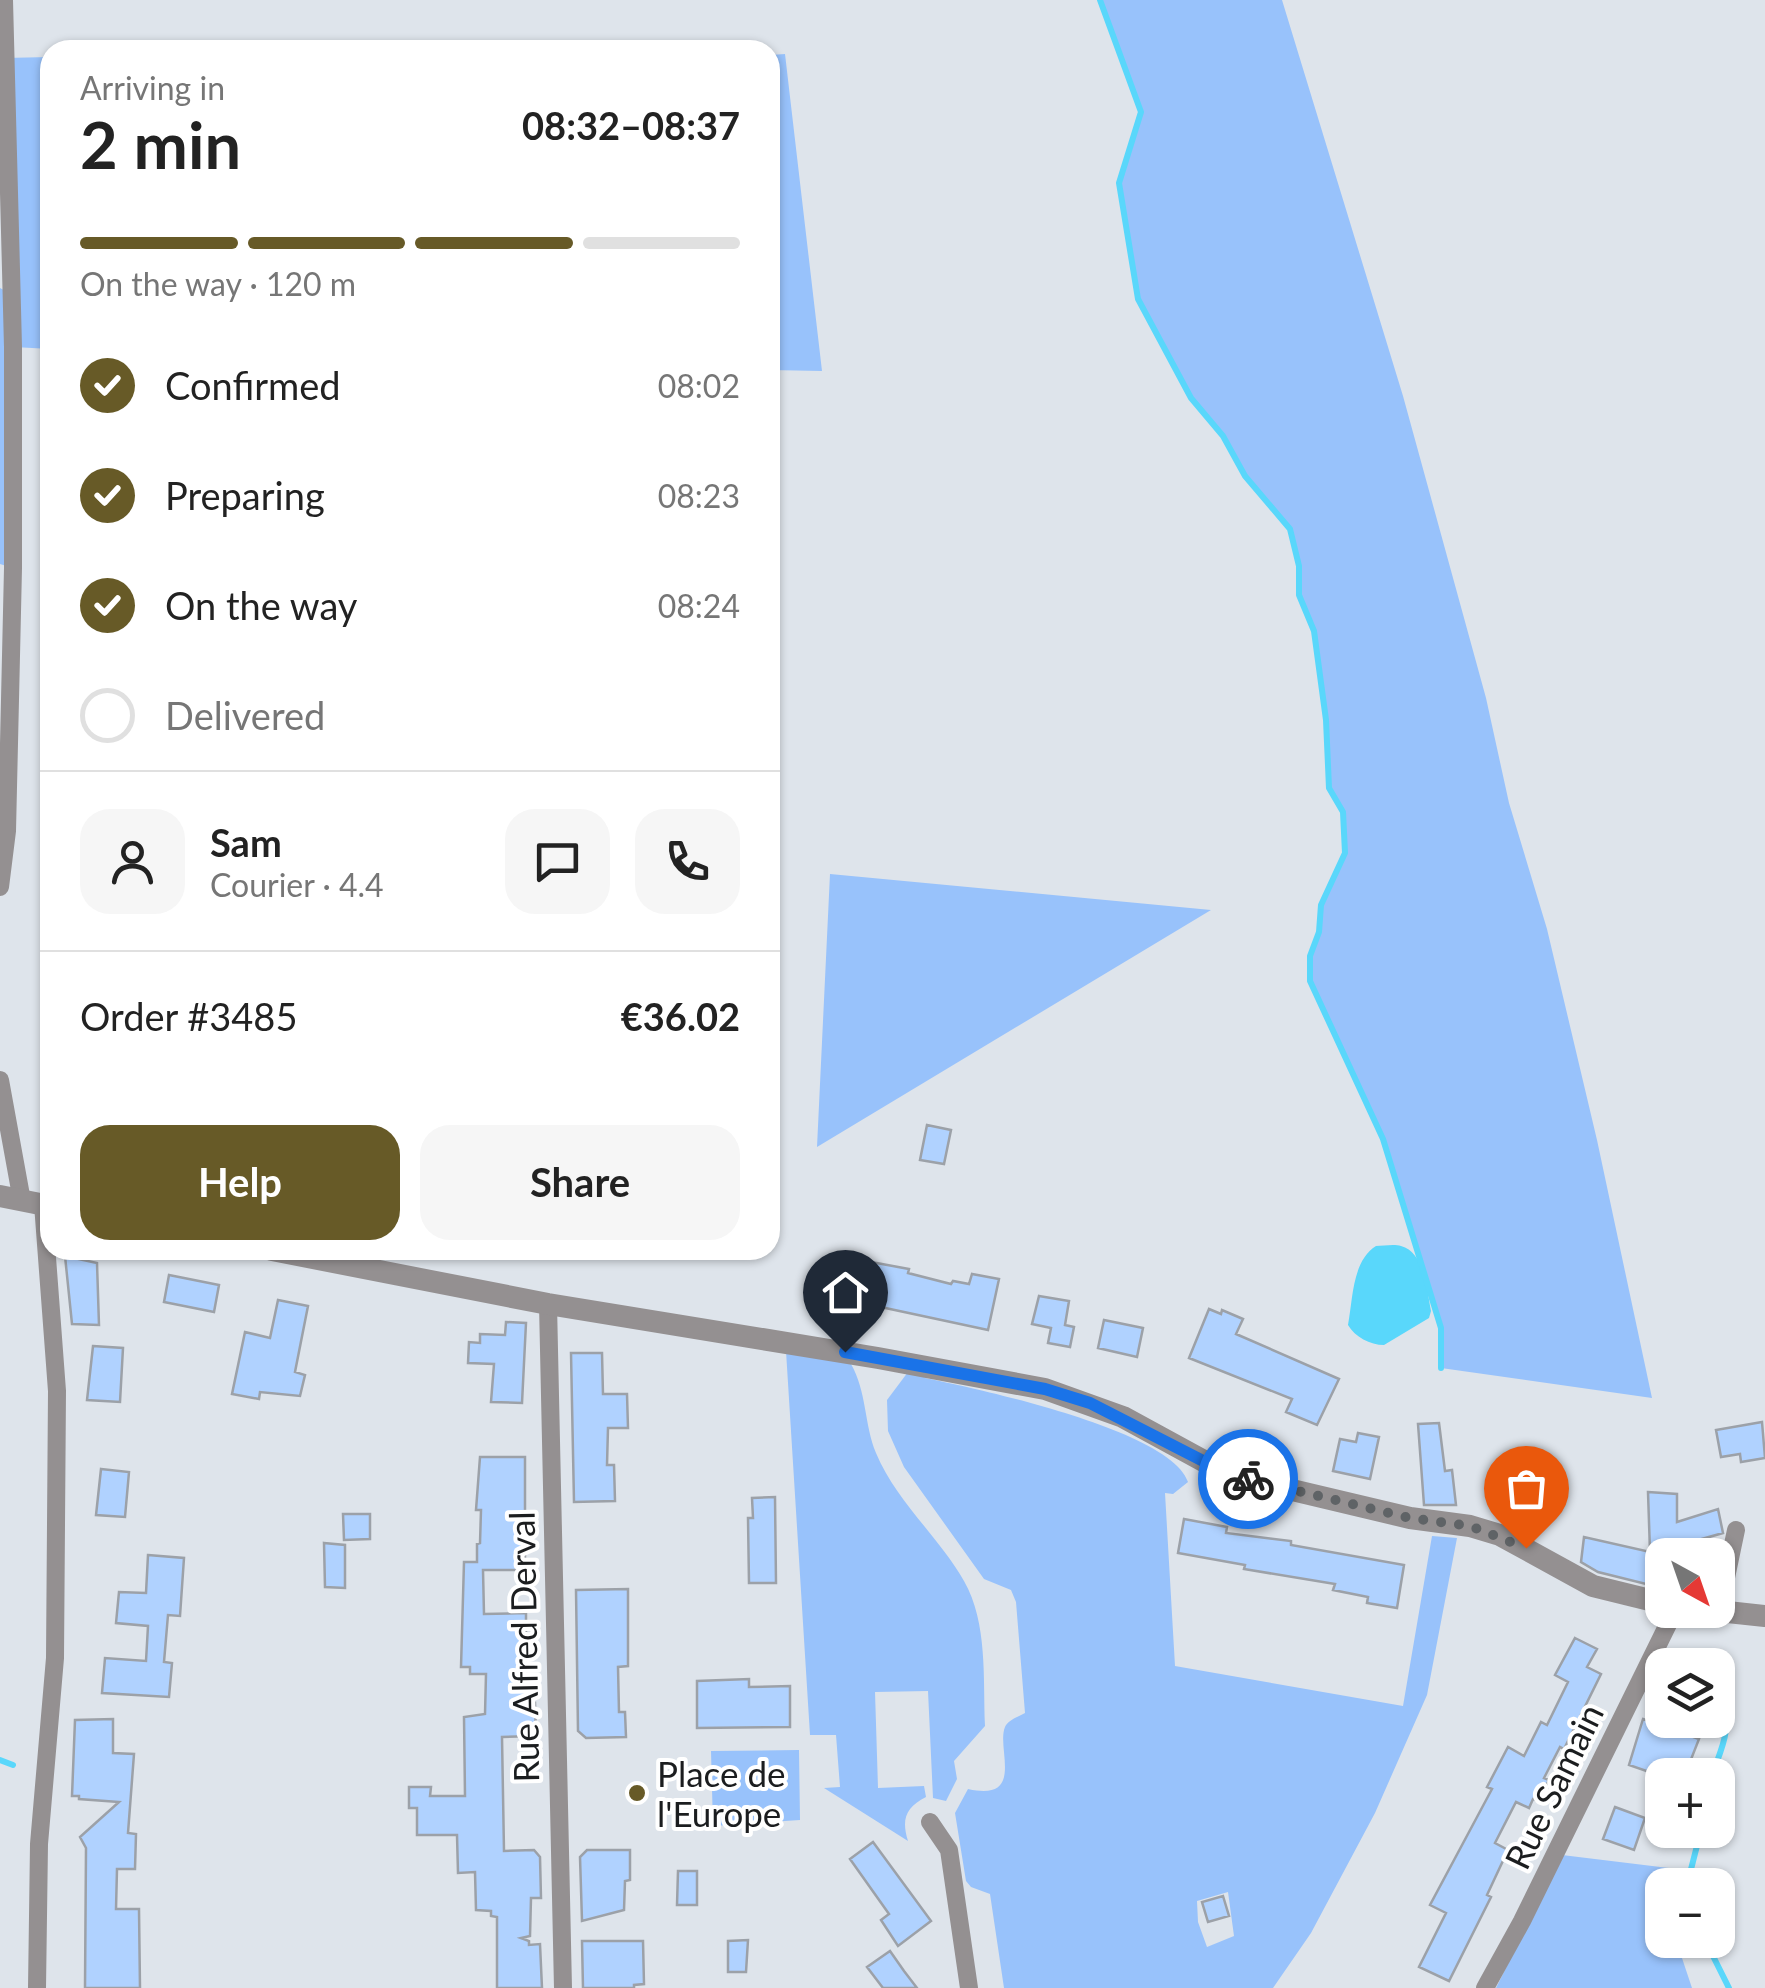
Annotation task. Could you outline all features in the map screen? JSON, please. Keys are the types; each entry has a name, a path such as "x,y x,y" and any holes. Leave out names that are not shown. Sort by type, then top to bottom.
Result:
{"street":[{"path":"0,888 8,832 14,568 4,0"},
{"path":"0,1080 29,1202 57,1391 55,1658 38,1844 37,1988"},
{"path":"323,1260 548,1304 1045,1389 1122,1417 1211,1465 1250,1480 1500,1535 1592,1586 1645,1599"},
{"name":"Rue Alfred Derval","path":"548,1304 563,1988"},
{"path":"1734,1538 1736,1530"},
{"path":"1735,1613 1765,1616"},
{"name":"Rue Samain","path":"1485,1988 1667,1628"},
{"path":"930,1822 949,1850 969,1988"}],"shaded area":[{"path":"1100,0 1282,0 1403,396 1486,698 1509,803 1547,929 1652,1398 1441,1368 1441,1328 1383,1139 1310,981 1310,956 1319,932 1321,905 1345,853 1343,812 1329,788 1326,720 1314,631 1299,595 1299,566 1290,529 1245,476 1223,436 1191,398 1138,299 1119,183 1141,112"},
{"path":"780,54 785,54 822,371 780,370"},
{"path":"40,57 40,348 14,347 13,568 0,564 0,288 11,294 4,58"},
{"path":"830,874 1211,910 817,1147"},
{"path":"1376,1246 1401,1246 1415,1256 1424,1274 1431,1311 1429,1318 1384,1345 1363,1340 1348,1325 1358,1271"},
{"path":"786,1351 851,1364 872,1442 884,1470 954,1565 977,1615 983,1652 985,1726 954,1761 957,1779 946,1801 933,1798 928,1691 875,1692 878,1788 924,1786 926,1797 907,1814 908,1841 824,1788 840,1787 836,1735 810,1735"},
{"path":"908,1372 921,1372 925,1378 1027,1402 1111,1429 1147,1445 1174,1463 1188,1482 1173,1494 1165,1493 1175,1666 1403,1706 1432,1536 1457,1538 1427,1695 1375,1813 1311,1933 1273,1988 1004,1988 990,1894 966,1881 955,1813 968,1789 986,1791 1003,1781 1005,1727 1025,1713 1016,1602 1011,1590 984,1579 904,1467 888,1431 887,1400","holes":["1228,1892 1234,1936 1207,1947 1198,1922 1197,1901"]},
{"path":"799,1750 800,1820 713,1826 711,1751"},
{"path":"1562,1855 1669,1868 1645,1868 1645,1958 1682,1958 1692,1988 1496,1988"}],"building":[{"path":"927,1125 951,1130 944,1164 920,1160"},
{"path":"855,1259 909,1269 908,1273 951,1284 969,1284 972,1274 999,1279 988,1330 848,1300"},
{"path":"65,1260 97,1263 99,1325 72,1324"},
{"path":"169,1275 219,1285 214,1312 164,1302"},
{"path":"1039,1296 1069,1301 1065,1325 1074,1327 1070,1347 1048,1343 1051,1328 1032,1324"},
{"path":"278,1300 308,1306 295,1372 305,1375 300,1396 260,1392 259,1399 232,1394 245,1332 270,1338"},
{"path":"1209,1309 1243,1319 1236,1334 1339,1379 1317,1425 1286,1412 1292,1399 1189,1358"},
{"path":"1104,1320 1143,1328 1137,1357 1098,1348"},
{"path":"506,1322 526,1323 522,1403 491,1402 494,1364 468,1363 469,1342 480,1343 480,1334 505,1335"},
{"path":"93,1346 123,1348 120,1402 87,1400"},
{"path":"571,1353 602,1353 603,1394 627,1394 628,1428 608,1428 607,1465 614,1465 615,1501 574,1502"},
{"path":"1762,1422 1765,1458 1741,1462 1740,1454 1721,1457 1716,1430"},
{"path":"1439,1423 1445,1471 1452,1470 1456,1505 1424,1505 1418,1424"},
{"path":"1358,1433 1379,1437 1370,1479 1333,1471 1340,1439 1356,1442"},
{"path":"480,1457 525,1457 525,1570 483,1570 484,1614 526,1613 526,1704 535,1703 536,1736 502,1737 504,1851 534,1850 540,1857 541,1898 531,1898 530,1936 521,1938 529,1941 529,1945 540,1944 542,1988 497,1988 497,1917 491,1916 491,1911 476,1910 475,1872 458,1873 457,1835 417,1835 417,1808 409,1808 409,1787 431,1787 430,1796 465,1796 464,1717 485,1714 486,1674 470,1674 470,1667 461,1667 464,1562 477,1562 480,1543 481,1510 476,1510"},
{"path":"101,1469 129,1472 125,1517 96,1515"},
{"path":"1648,1492 1677,1494 1677,1522 1718,1509 1723,1533 1705,1538 1650,1538"},
{"path":"775,1497 776,1583 749,1583 748,1518 753,1518 752,1498"},
{"path":"343,1514 370,1514 370,1539 344,1540"},
{"path":"1184,1519 1227,1527 1226,1533 1291,1541 1291,1545 1404,1565 1397,1608 1367,1603 1368,1597 1333,1590 1335,1584 1178,1553"},
{"path":"1584,1537 1645,1551 1645,1584 1598,1572 1581,1562"},
{"path":"324,1543 345,1545 345,1588 325,1587"},
{"path":"148,1555 184,1558 180,1616 168,1615 164,1662 172,1663 169,1697 102,1693 105,1658 146,1661 148,1626 116,1623 119,1592 146,1593"},
{"path":"628,1589 628,1666 618,1667 619,1712 625,1712 626,1737 586,1738 578,1731 576,1590"},
{"path":"1575,1638 1597,1649 1587,1667 1601,1674 1564,1749 1560,1747 1544,1778 1549,1780 1538,1801 1533,1799 1529,1808 1516,1802 1495,1843 1508,1850 1487,1895 1491,1897 1449,1981 1419,1967 1446,1913 1430,1905 1492,1789 1487,1787 1508,1747 1524,1756 1541,1722 1547,1725 1568,1682 1555,1675"},
{"path":"749,1679 749,1687 790,1686 790,1727 697,1728 697,1681"},
{"path":"113,1719 113,1753 134,1754 128,1833 136,1834 135,1869 117,1869 116,1909 139,1909 140,1988 85,1988 86,1848 80,1837 119,1802 72,1796 75,1720"},
{"path":"1643,1719 1645,1738 1699,1739 1692,1758 1645,1758 1645,1771 1629,1765"},
{"path":"1615,1807 1645,1818 1634,1850 1603,1839"},
{"path":"873,1842 931,1921 898,1946 881,1920 889,1914 850,1859"},
{"path":"587,1850 630,1850 630,1880 625,1881 624,1910 582,1921 580,1857"},
{"path":"678,1871 697,1871 697,1905 677,1905"},
{"path":"1223,1896 1229,1916 1208,1922 1202,1902"},
{"path":"748,1940 746,1972 728,1972 728,1941"},
{"path":"582,1941 643,1941 644,1984 634,1988 583,1988"},
{"path":"890,1951 917,1988 883,1988 867,1967"}],"waterway":[{"path":"1100,0 1141,112 1119,183 1138,299 1191,398 1223,436 1245,476 1290,529 1299,566 1299,595 1314,631 1326,720 1329,788 1343,812 1345,853 1321,905 1319,932 1310,956 1310,981 1383,1139 1441,1328 1441,1368"},
{"path":"1718,1758 1724,1738"},
{"path":"0,1760 13,1765"},
{"path":"1691,1868 1696,1848"},
{"path":"1714,1958 1729,1988"}],"way so far":[{"path":"1248,1479 1410,1518 1470,1526 1526,1548"}],"place":[{"name":"Place de l'Europe","path":"637,1793"}],"route":[{"path":"845,1352 1045,1389 1090,1403 1211,1465 1248,1479"}]}
